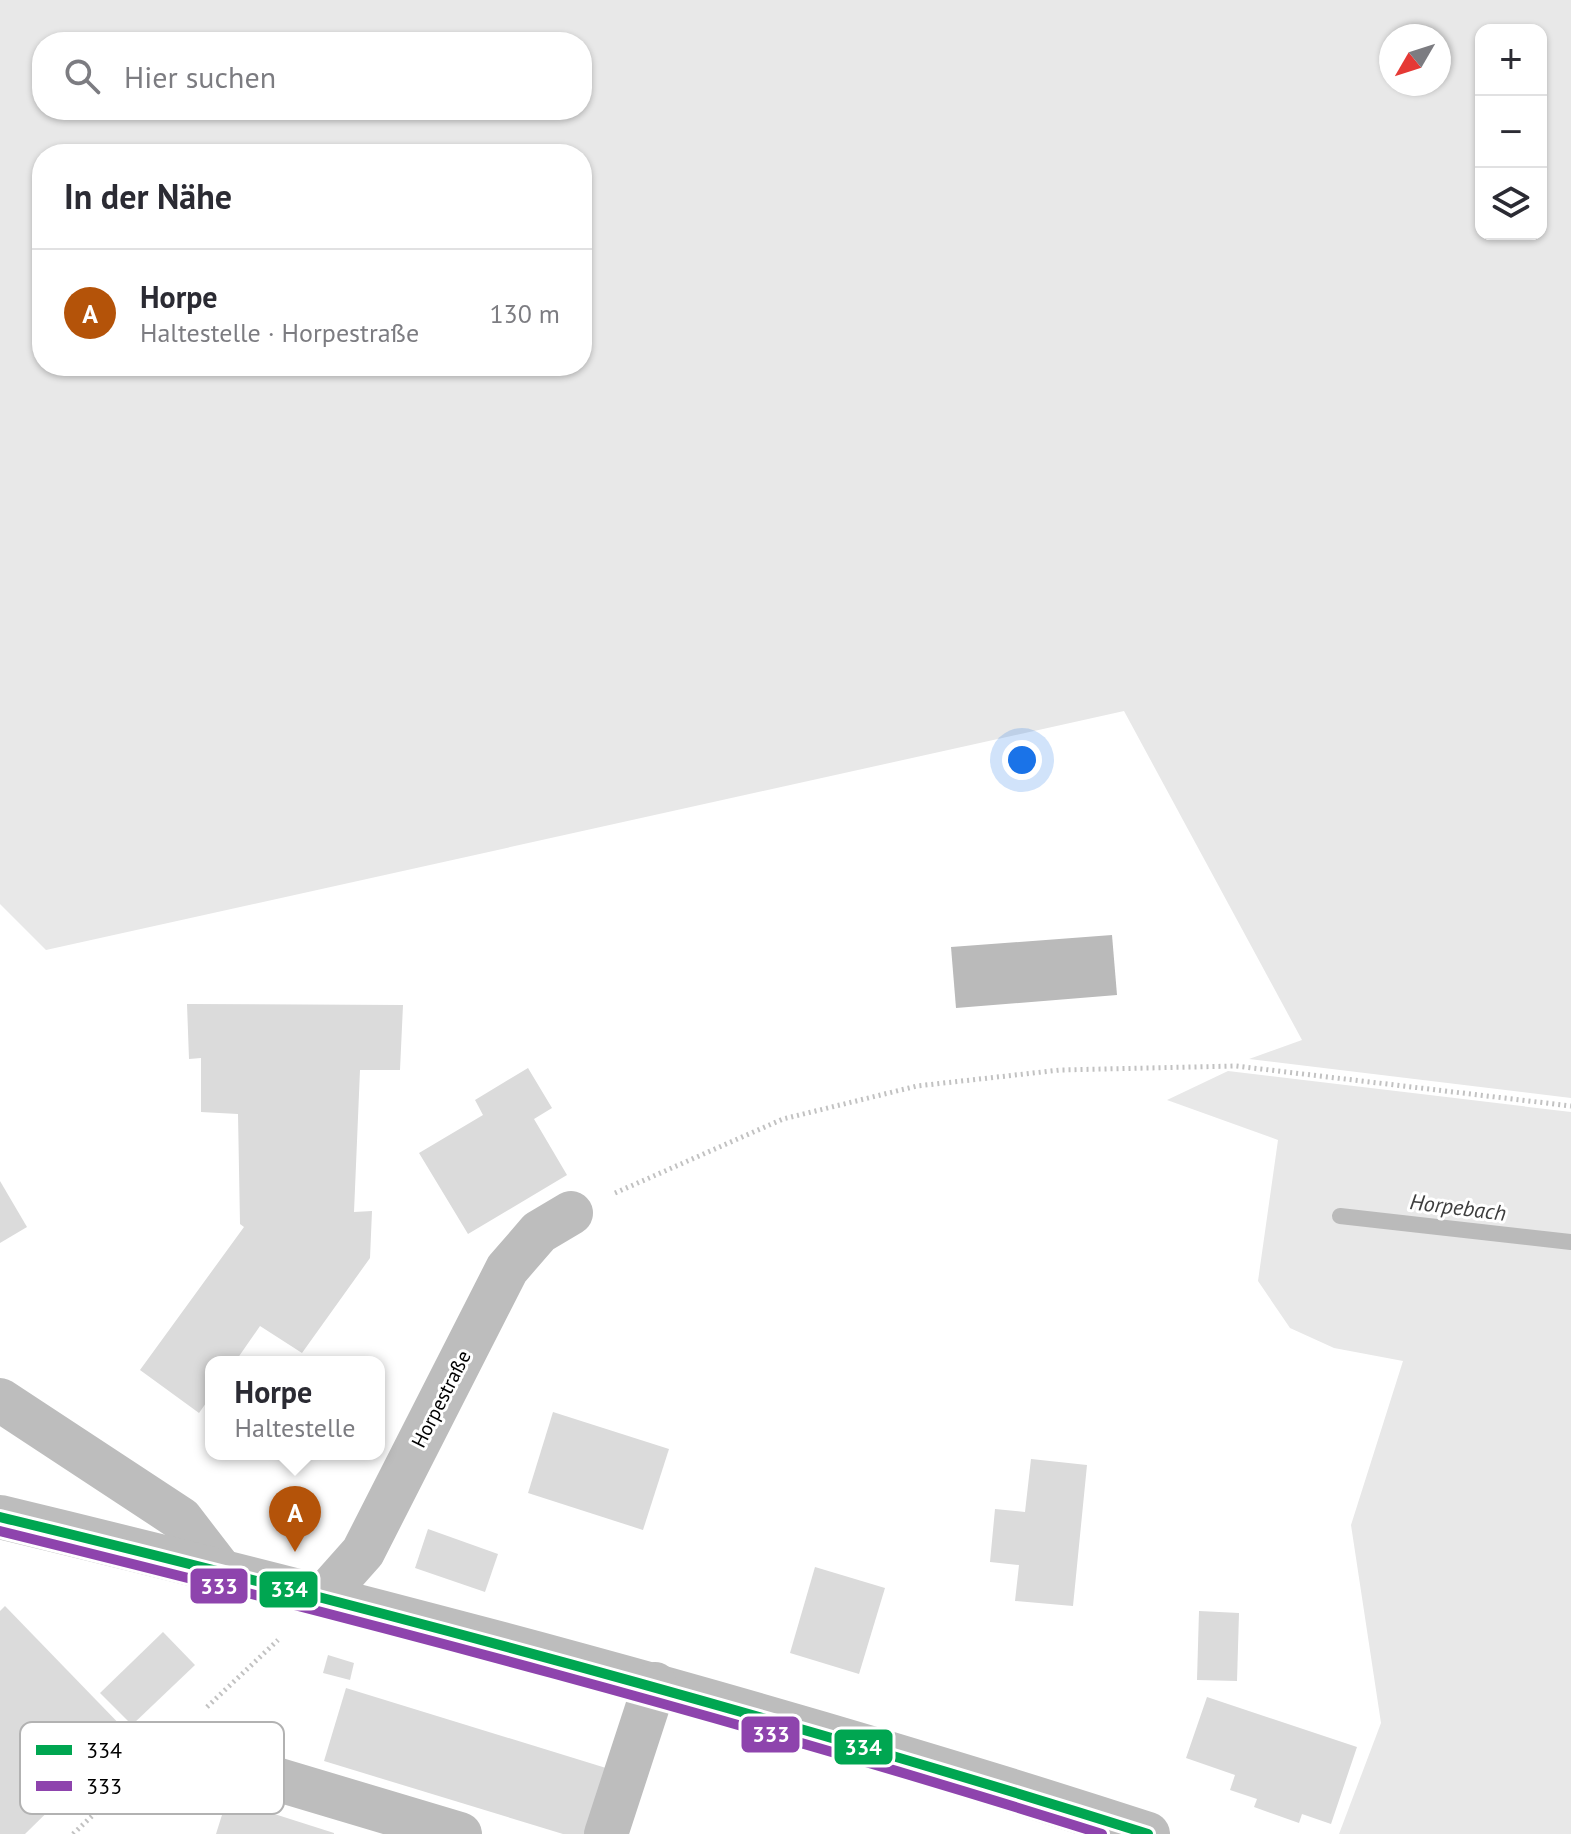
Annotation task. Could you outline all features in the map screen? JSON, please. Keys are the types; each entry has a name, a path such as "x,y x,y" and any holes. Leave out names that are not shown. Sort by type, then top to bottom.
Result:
{"street":[{"name":"Horpestraße","path":"323,1597 363,1552 507,1269 539,1232 571,1213"},
{"path":"0,1400 181,1519 221,1571"},
{"path":"0,1517 655,1684 956,1771 1148,1834"},
{"path":"606,1834 655,1684"},
{"path":"284,1781 460,1834"}],"path":[{"path":"571,1213 783,1119 917,1086 1060,1070 1236,1066 1571,1106"}],"shaded area":[{"path":"0,0 1571,0 1571,1098 1249,1059 1302,1040 1124,711 46,950 0,904"},
{"path":"1112,935 1117,995 956,1008 951,947"},
{"path":"1228,1071 1571,1112 1571,1834 1339,1834 1381,1723 1351,1525 1403,1361 1334,1348 1290,1328 1258,1281 1278,1140 1167,1100"}],"building":[{"path":"187,1004 403,1005 400,1070 360,1070 354,1212 372,1211 370,1258 302,1353 260,1326 239,1356 205,1356 205,1404 199,1413 140,1370 244,1227 240,1224 238,1114 201,1112 201,1058 189,1059"},
{"path":"528,1068 552,1108 534,1119 567,1175 468,1234 419,1153 483,1115 475,1100"},
{"path":"0,1181 27,1227 0,1243"},
{"path":"553,1412 669,1449 643,1530 528,1493"},
{"path":"1031,1459 1087,1465 1073,1606 1015,1601 1019,1565 990,1562 995,1509 1025,1512"},
{"path":"428,1529 498,1554 485,1592 415,1568"},
{"path":"815,1567 885,1588 859,1674 790,1653"},
{"path":"5,1606 117,1722 20,1722 20,1814 45,1814 25,1834 0,1834 0,1611"},
{"path":"1199,1611 1239,1613 1237,1681 1197,1680"},
{"path":"163,1632 195,1665 135,1722 129,1722 100,1693"},
{"path":"328,1655 354,1663 350,1680 323,1673"},
{"path":"346,1688 606,1768 585,1834 563,1834 324,1761"},
{"path":"1207,1697 1357,1747 1331,1824 1302,1814 1299,1823 1254,1807 1257,1799 1230,1790 1235,1775 1186,1758"},
{"path":"222,1814 274,1814 334,1833 334,1834 216,1834"}],"waterway":[{"name":"Horpebach","path":"1340,1216 1571,1242"}],"transit line":[{"name":"334","path":"0,1517 289,1589 577,1666 863,1747 1148,1834"},
{"name":"333","path":"0,1531 553,1674 828,1751 1102,1834"}],"place":[{"name":"Horpe","path":"295,1552"}]}
